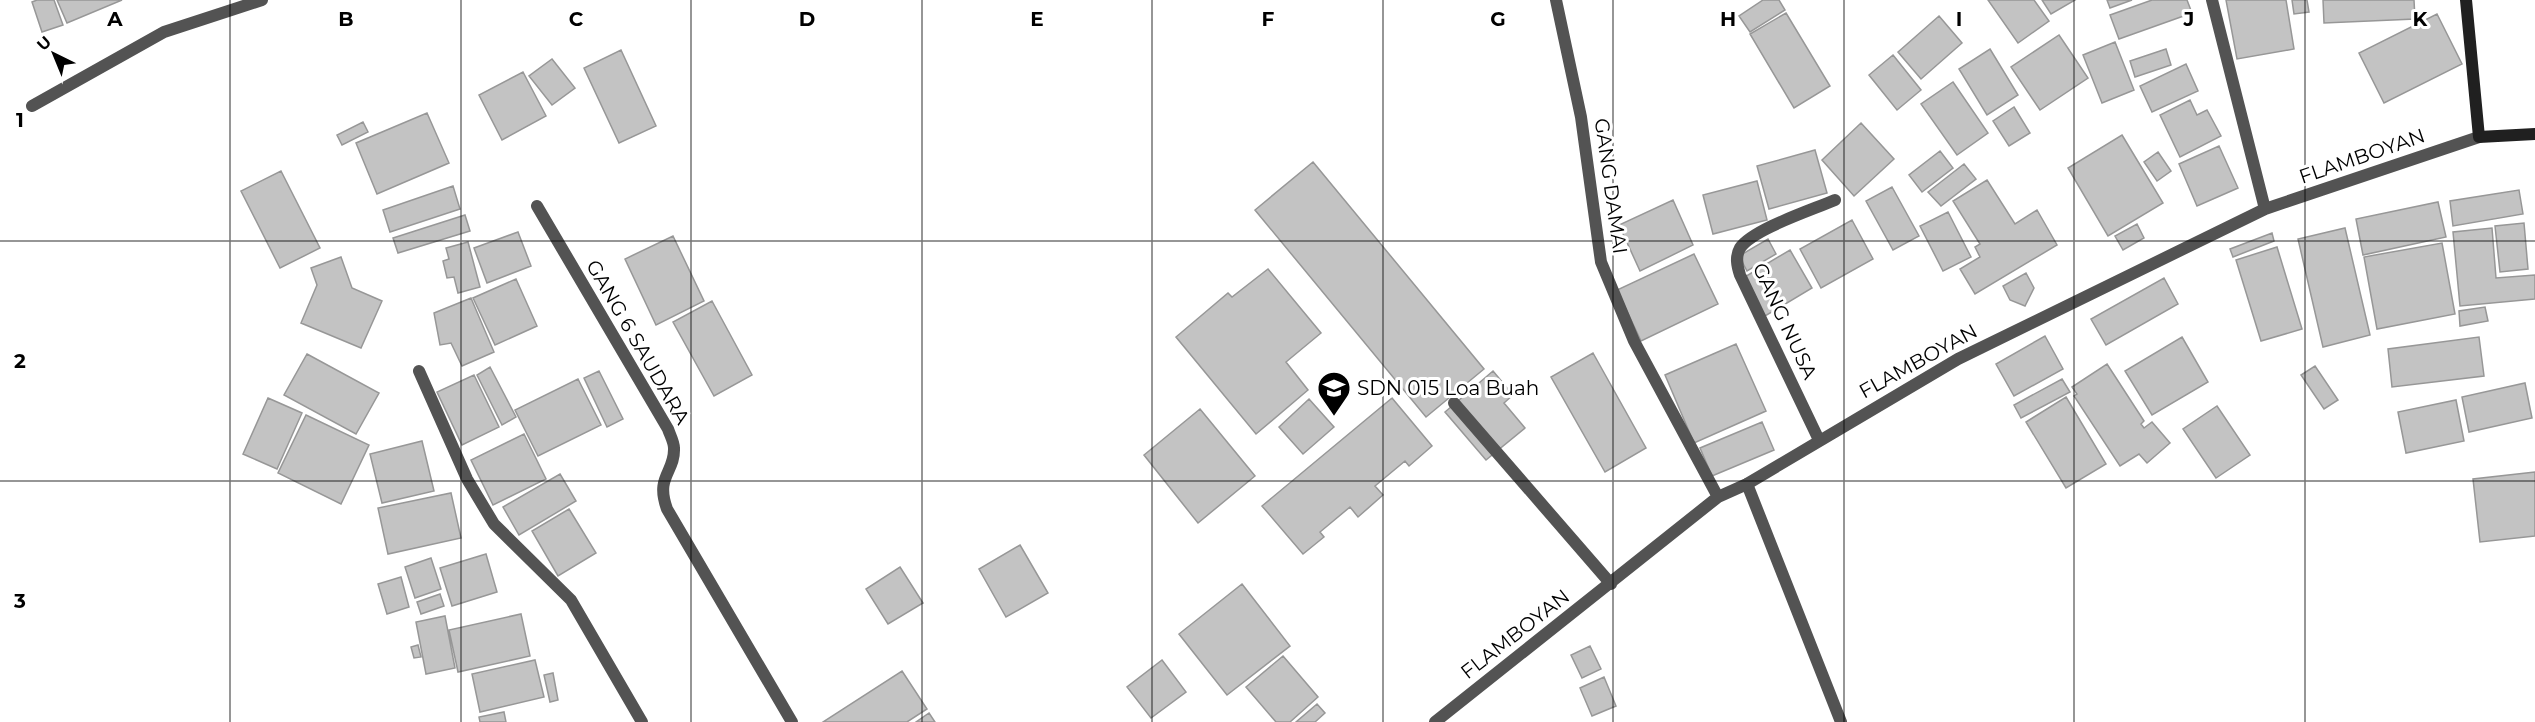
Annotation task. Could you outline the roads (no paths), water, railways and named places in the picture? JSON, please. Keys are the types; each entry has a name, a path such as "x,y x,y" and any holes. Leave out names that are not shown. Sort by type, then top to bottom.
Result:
{"main road":[{"path":"2466,0 2479,137 2535,134"}],"street":[{"path":"32,106 164,32 262,0"},
{"name":"GANG DAMAI","path":"1556,0 1581,117 1601,262 1634,341 1718,497"},
{"path":"2212,0 2265,210"},
{"name":"FLAMBOYAN","path":"1435,722 1718,497 1747,484 1958,359 2265,210 2479,137"},
{"name":"GANG NUSA","path":"1819,440 1740,275 1737,257 1739,249 1760,232 1835,200"},
{"name":"GANG 6 SAUDARA","path":"537,206 668,429 674,448 672,461 664,479 663,496 668,509 792,722"},
{"path":"418,371 467,479 494,524 571,600 642,722"},
{"path":"1454,403 1611,584"},
{"path":"1747,484 1841,722"}],"place":[{"name":"SDN 015 Loa Buah","path":"1334,417"}]}
